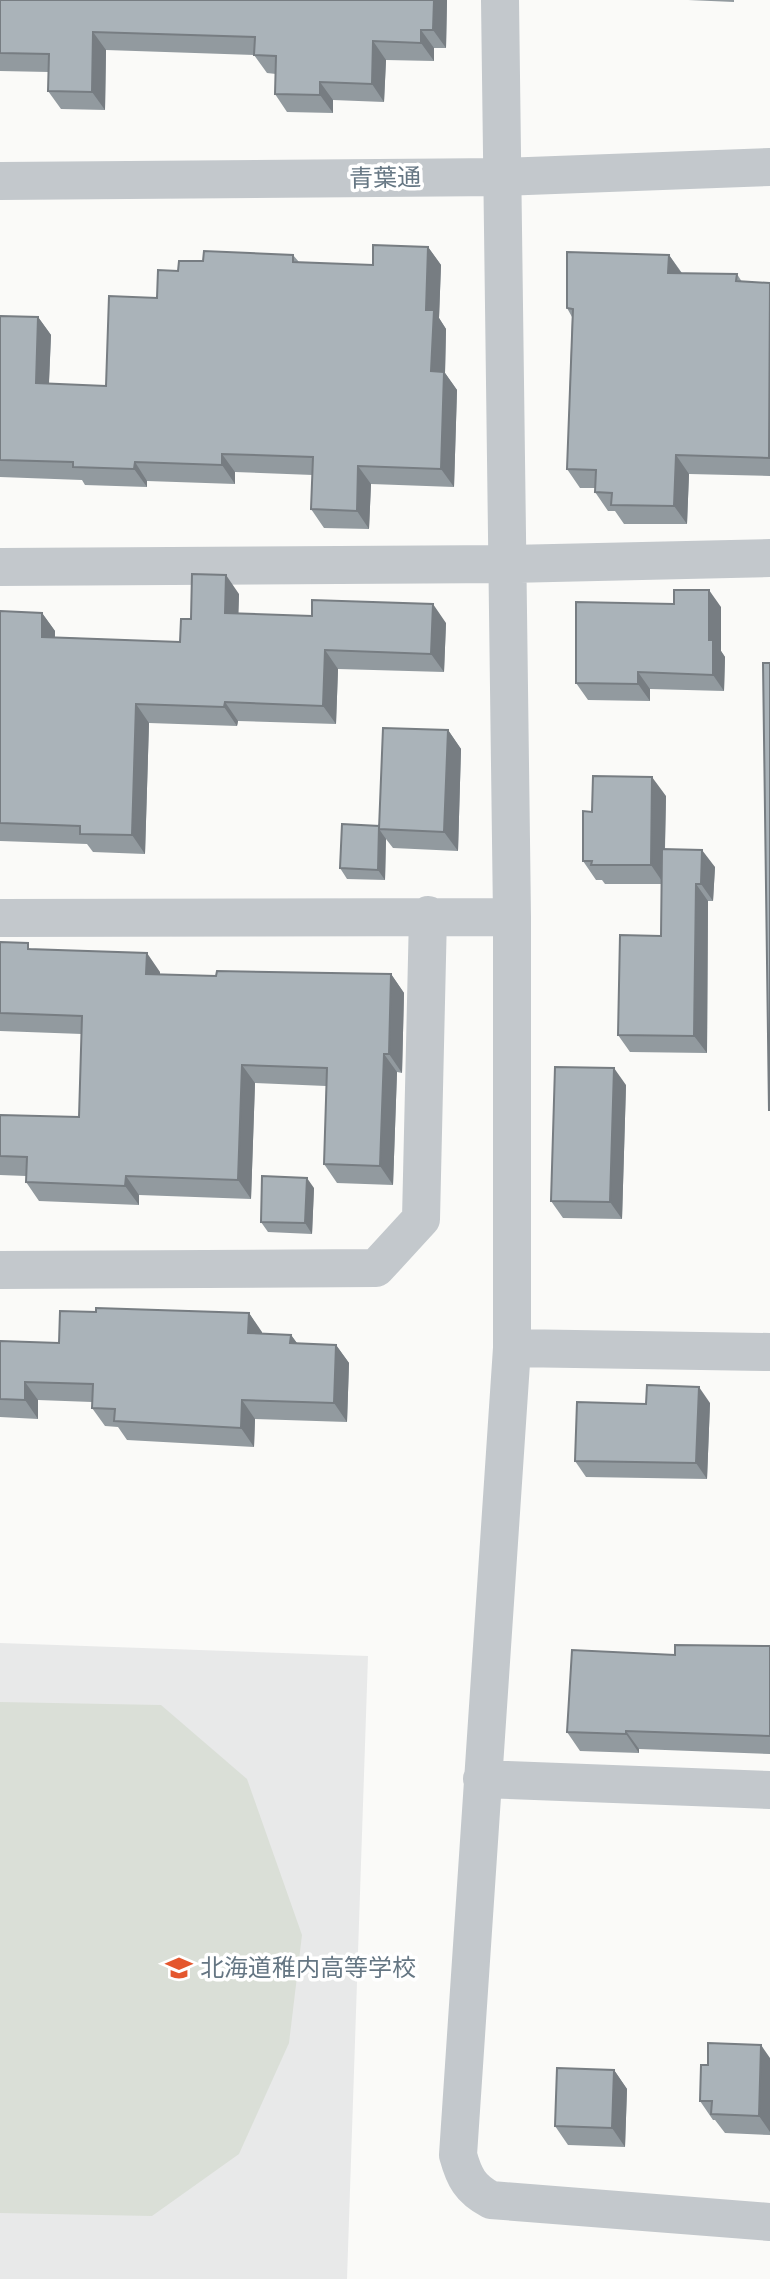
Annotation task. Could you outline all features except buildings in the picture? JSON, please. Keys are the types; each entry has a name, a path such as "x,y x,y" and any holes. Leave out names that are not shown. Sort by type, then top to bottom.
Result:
{"street":[{"path":"500,0 509,564 512,1348 458,2155 465,2178 475,2191 491,2200 770,2222"},
{"name":"青葉通","path":"0,181 502,177 770,167"},
{"path":"0,567 509,564 770,558"},
{"path":"0,918 428,915 512,917"},
{"path":"0,1270 376,1268 421,1219 428,915"},
{"path":"512,1348 770,1352"},
{"path":"482,1779 770,1790"}],"shaded area":[{"name":"北海道稚内高等学校","path":"0,1643 368,1656 347,2279 0,2279"},
{"path":"0,1702 161,1705 247,1779 302,1935 289,2043 239,2154 152,2216 0,2213"}],"place":[{"name":"北海道稚内高等学校","path":"179,1968"}]}
